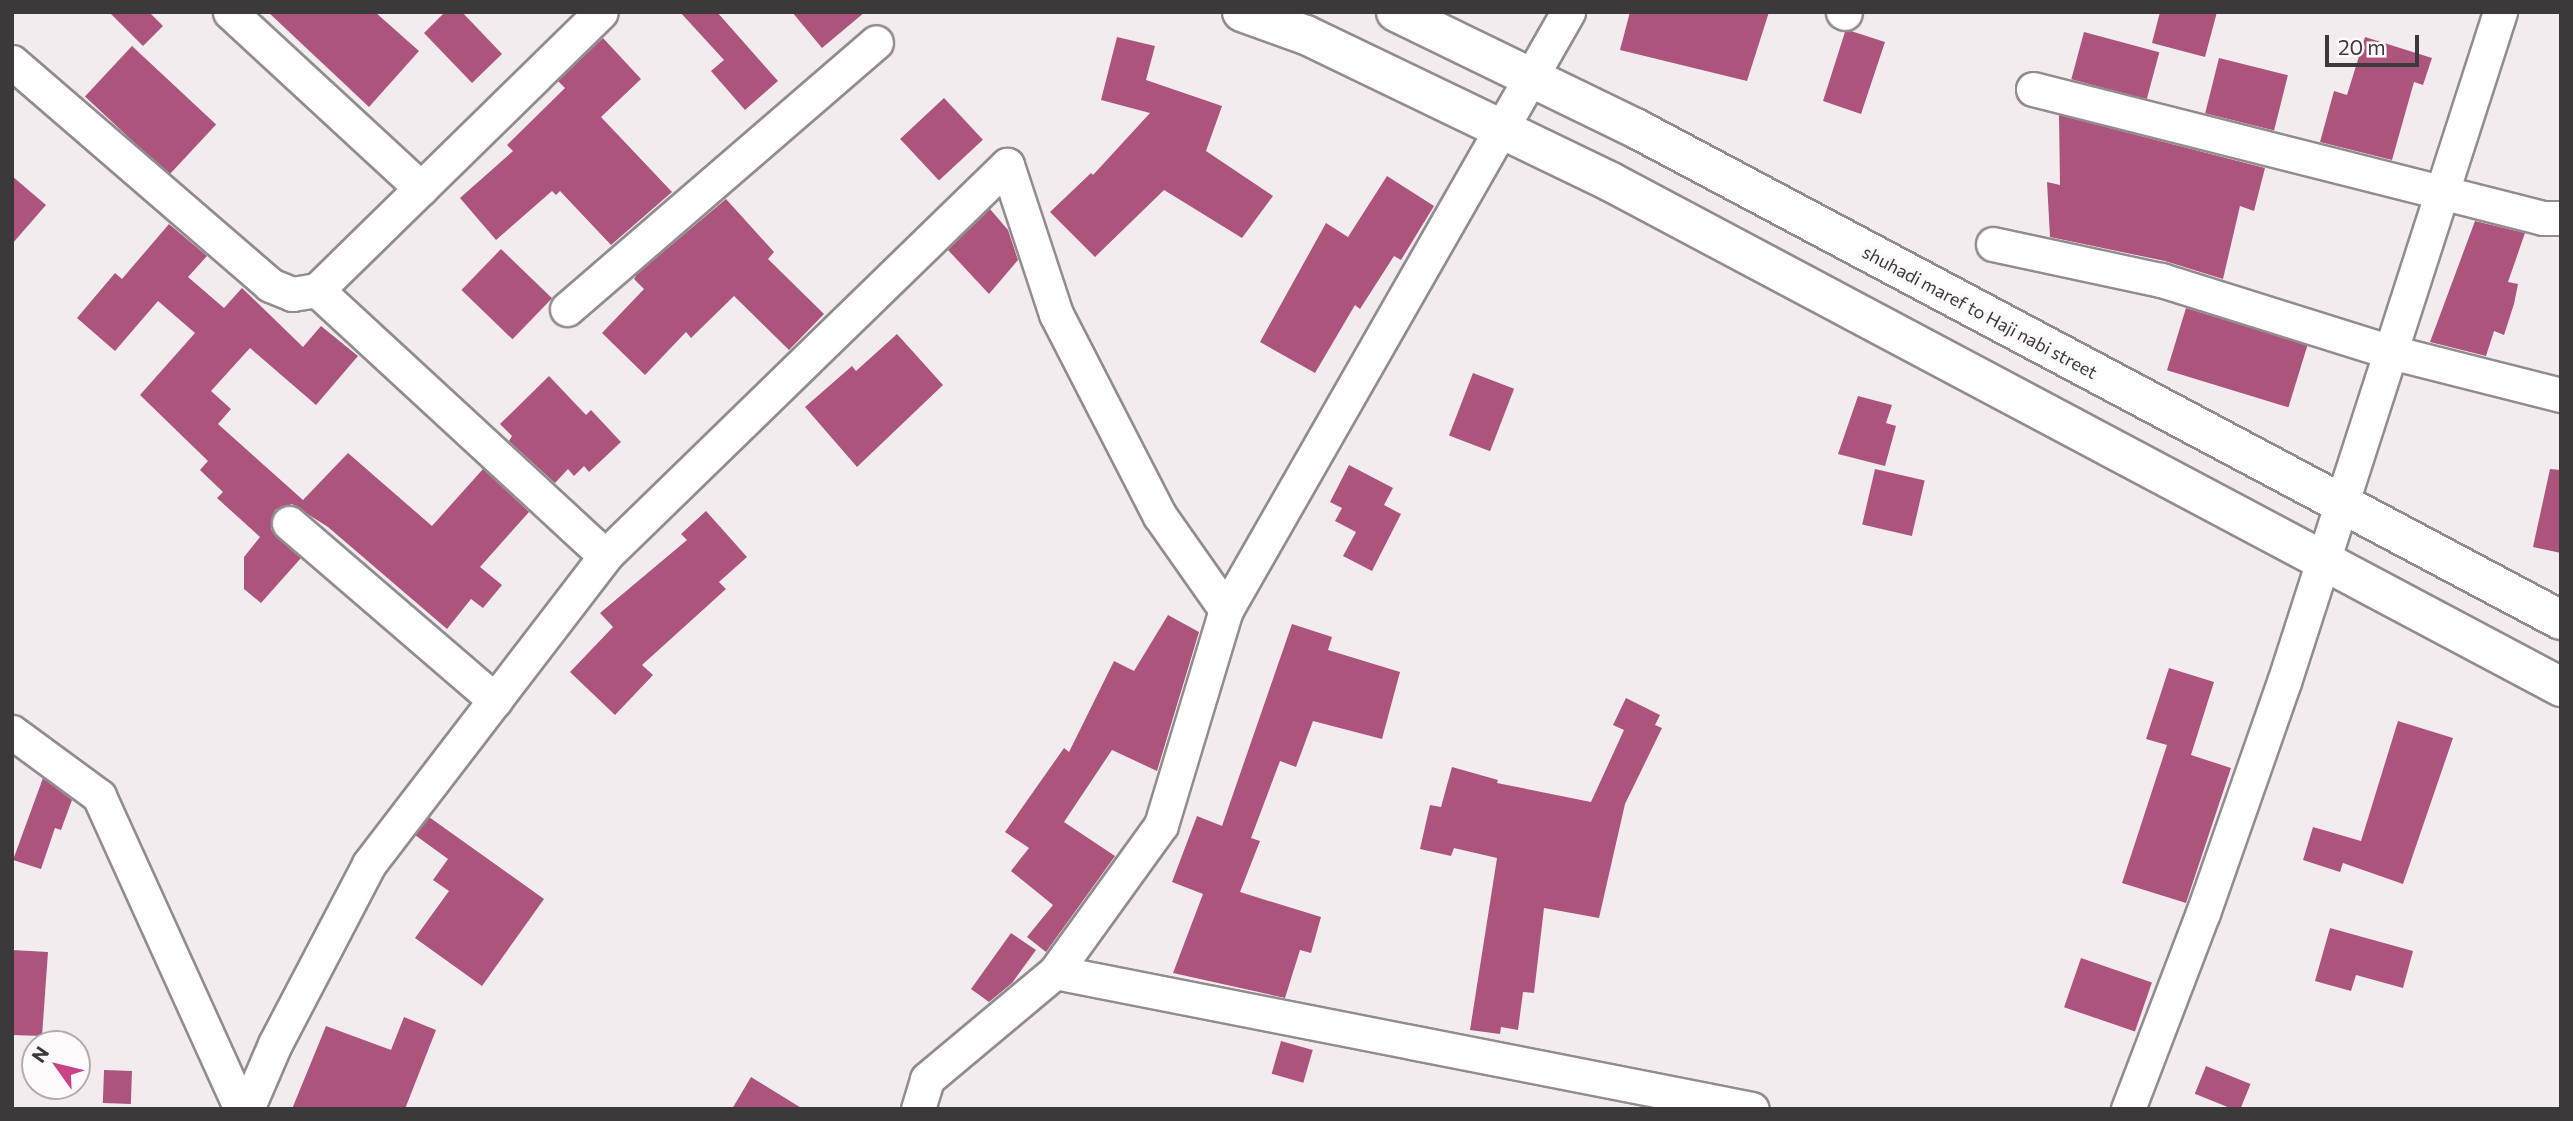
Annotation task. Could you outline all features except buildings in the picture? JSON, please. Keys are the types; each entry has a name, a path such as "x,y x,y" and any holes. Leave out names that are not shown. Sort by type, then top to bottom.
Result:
{"main road":[{"path":"1242,12 1306,34 1611,182 2561,687"},
{"name":"shuhadi maref to Haji nabi street","path":"1396,12 1637,129 2561,620"}],"street":[{"path":"230,12 421,188"},
{"path":"12,62 270,285 292,294 317,290 601,12"},
{"path":"919,1109 927,1079 1055,972 1161,825 1226,610 1568,12"},
{"path":"2128,1109 2203,913 2391,352 2500,12"},
{"path":"567,309 876,42"},
{"path":"2033,89 2543,218 2561,218"},
{"path":"247,1109 275,1044 369,864 605,556 1007,165 1056,314 1160,516 1226,610"},
{"path":"1993,244 2161,280 2391,352 2561,395"},
{"path":"317,290 605,556"},
{"path":"289,523 495,700"},
{"path":"12,732 99,796 241,1109"},
{"path":"1055,972 1752,1109"}]}
